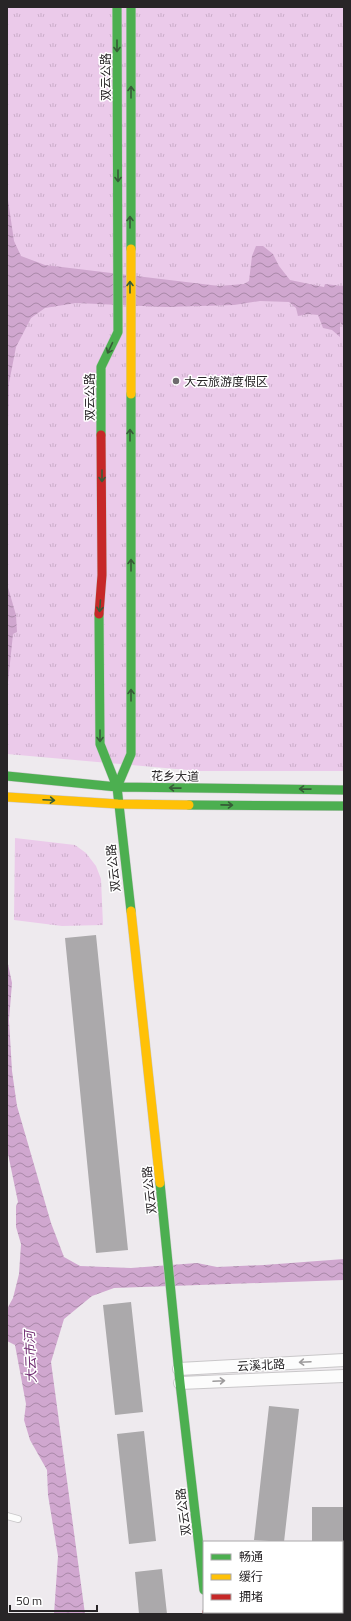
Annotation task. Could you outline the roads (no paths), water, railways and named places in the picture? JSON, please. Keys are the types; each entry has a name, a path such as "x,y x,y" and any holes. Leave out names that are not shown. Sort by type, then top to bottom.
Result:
{"street":[{"name":"双云公路","path":"117,7 118,332 101,367 102,575 99,616 100,744 117,787 168,1254 180,1383 203,1581"},
{"name":"双云公路","path":"117,787 131,754 131,7"},
{"name":"花乡大道","path":"9,776 117,787 344,790"},
{"path":"8,797 118,804 344,806"},
{"name":"云溪北路","path":"179,1369 344,1360"},
{"name":"云溪北路","path":"180,1383 344,1376"}],"lane":[{"path":"7,1516 18,1519"}],"water":[{"path":"7,193 14,241 21,256 45,265 219,286 244,284 249,281 252,256 256,246 263,246 273,254 279,266 290,280 324,287 325,284 344,285 344,327 340,322 340,337 332,330 323,328 318,315 308,314 298,316 296,308 289,302 260,301 234,305 165,307 76,303 45,308 31,318 16,347 9,383 7,473"},
{"path":"7,584 16,615 17,632 13,634 7,692"},
{"name":"大云市河","path":"7,950 12,983 9,1020 12,1071 17,1106 51,1223 64,1257 80,1266 131,1268 197,1263 217,1267 344,1259 344,1280 114,1288 92,1296 64,1319 51,1362 85,1614 54,1614 58,1556 48,1495 47,1470 30,1440 24,1420 26,1404 15,1345 7,1341 7,1309 13,1298 19,1274 21,1244 16,1227 16,1206 18,1202 7,1149"}],"place":[{"name":"大云旅游度假区","path":"176,381"}]}
